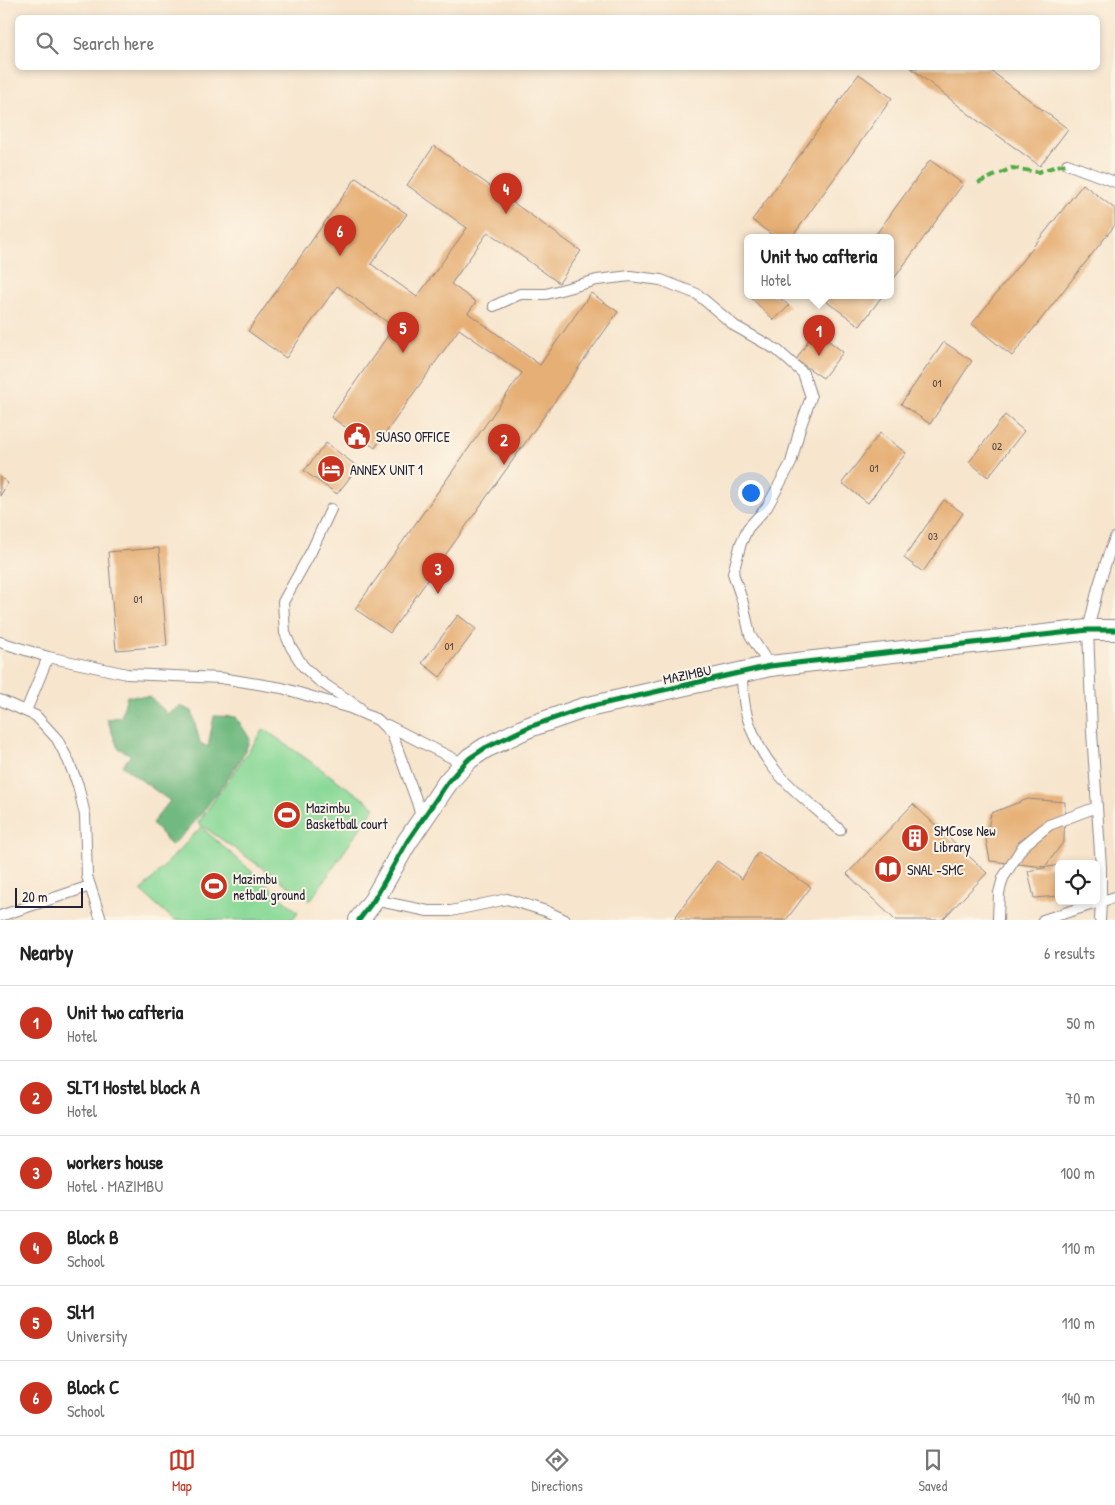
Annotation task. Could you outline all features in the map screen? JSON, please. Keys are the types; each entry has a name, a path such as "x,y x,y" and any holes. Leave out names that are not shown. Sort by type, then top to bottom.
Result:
{"street":[{"name":"MAZIMBU","path":"359,920 374,900 407,842 448,782 470,758 485,748 528,727 584,708 770,666 1088,630 1115,630"}],"lane":[{"path":"1067,164 1115,182"},
{"path":"494,306 520,294 546,294 597,280 630,276 661,280 697,294 734,326 777,350 803,373 811,397 800,428 791,463 767,507 748,528 741,544 733,573 743,603 750,635 770,666"},
{"path":"332,509 283,602 285,633 291,647 303,666 336,693 378,720 464,764"},
{"path":"1100,920 1102,867 1096,807 1088,630 1098,588 1115,538"},
{"path":"0,654 2,643 48,657 127,674 222,678 282,688 350,708 378,720 392,734 422,820"},
{"path":"26,711 48,657"},
{"path":"741,674 746,714 758,747 784,782 840,830"},
{"path":"0,700 36,716 57,739 68,760 78,784 84,815 87,876 101,920"},
{"path":"998,920 999,893 1003,878 1023,846 1049,825 1096,807"},
{"path":"0,916 90,886"},
{"path":"1043,920 1115,897"},
{"path":"374,900 428,911 451,911 507,898 546,911 565,920"},
{"path":"428,911 438,920"}],"green space":[{"path":"127,696 150,697 168,714 180,706 192,711 200,743 208,747 214,716 236,717 250,739 238,763 222,786 192,825 171,845 152,823 170,801 122,766 131,755 118,748 107,719 121,717"},
{"name":"Mazimbu Basketball court","path":"264,729 375,807 310,901 198,823"},
{"name":"Mazimbu netball ground","path":"201,827 298,912 292,920 174,920 141,891"}],"building":[{"path":"914,70 990,70 1068,129 1040,166 974,118"},
{"path":"859,74 892,98 794,234 771,234 752,220"},
{"path":"434,146 581,251 559,283 488,232 451,284 476,302 468,313 540,365 591,293 618,312 390,633 355,609 522,373 459,329 375,448 331,417 394,327 337,286 286,358 248,331 356,178 407,214 371,264 417,297 467,228 407,185"},
{"path":"930,160 963,184 894,279 894,234 876,234"},
{"path":"1083,184 1115,209 1115,225 1012,356 972,324"},
{"path":"752,299 781,299 789,306 774,320"},
{"path":"829,299 880,299 860,326 827,302"},
{"path":"815,330 843,352 823,378 796,360"},
{"path":"944,342 972,361 930,424 901,404"},
{"path":"1005,415 1024,431 988,477 969,462"},
{"path":"880,433 906,453 868,503 842,483"},
{"name":"ANNEX UNIT 1","path":"326,443 358,467 337,494 304,471"},
{"path":"0,477 8,483 0,496"},
{"path":"944,500 963,513 923,572 904,558"},
{"path":"159,548 167,646 116,650 108,552"},
{"path":"458,615 476,629 440,677 422,663"},
{"path":"1028,799 1065,802 1064,841 1045,867 990,861 986,839 991,813"},
{"name":"SMCose New Library","path":"913,804 987,873 942,920 895,920 847,874"},
{"path":"758,852 811,887 786,920 673,920 717,861 742,879"},
{"path":"1055,866 1055,896 1034,898 1028,871"}],"marked path":[{"path":"978,183 1012,168 1038,172 1067,164"}],"cycle path":[{"path":"359,920 374,900 407,842 448,782 470,758 485,748 529,727 584,708 770,666 1088,630 1115,630"}],"place":[{"name":"Block B","path":"506,214"},
{"name":"Block C","path":"340,256"},
{"name":"Slt1","path":"403,353"},
{"name":"Unit two cafteria","path":"819,356"},
{"name":"SUASO OFFICE","path":"357,436"},
{"name":"SLT1 Hostel block A","path":"504,465"},
{"name":"ANNEX UNIT 1","path":"331,469"},
{"name":"workers house","path":"438,594"},
{"name":"Mazimbu Basketball court","path":"287,815"},
{"name":"SMCose New Library","path":"915,838"},
{"name":"SNAL -SMC","path":"888,869"},
{"name":"Mazimbu netball ground","path":"214,886"}]}
